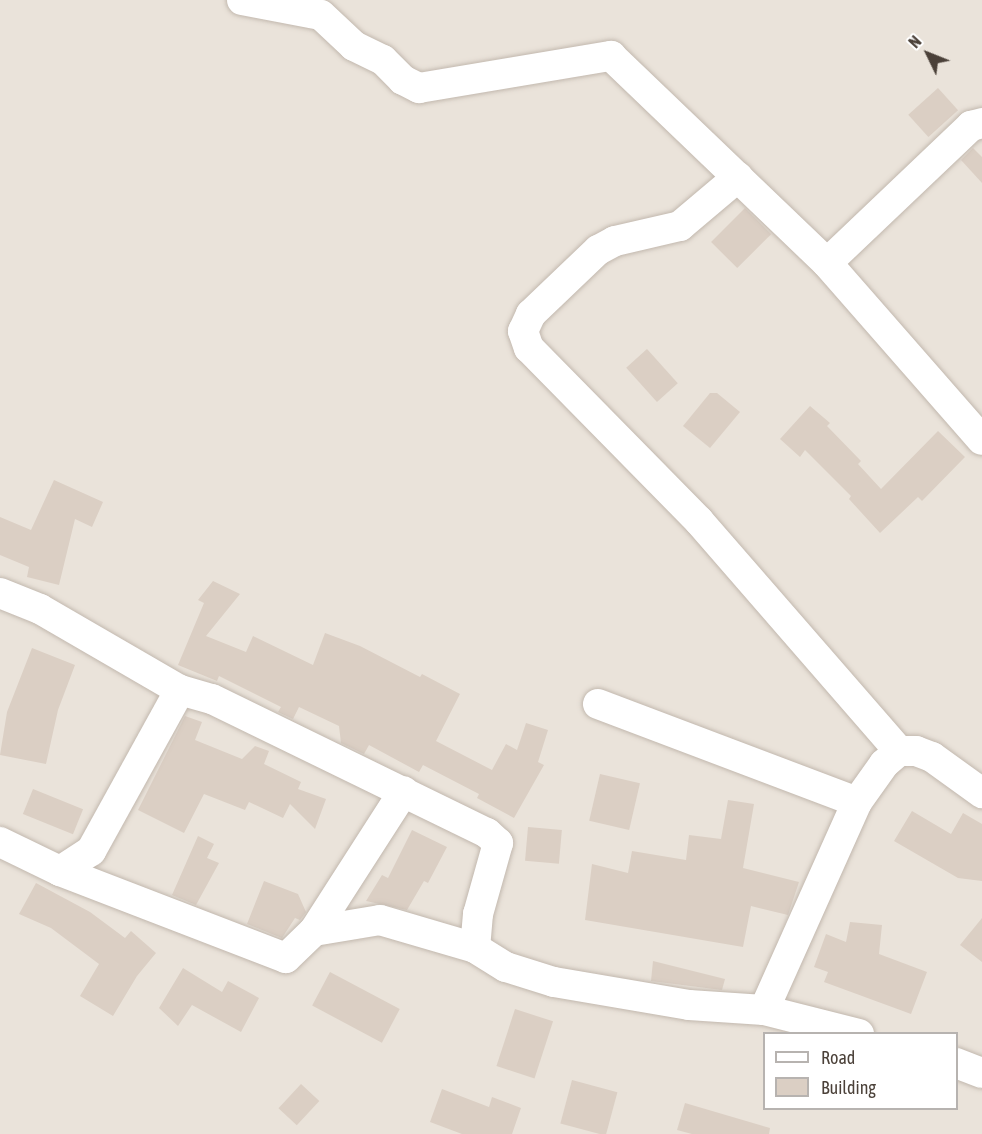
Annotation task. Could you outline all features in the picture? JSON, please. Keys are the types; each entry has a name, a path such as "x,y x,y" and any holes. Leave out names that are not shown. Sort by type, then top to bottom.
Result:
{"street":[{"path":"242,0 321,15 354,46 383,60 403,80 419,88 611,56 827,263 982,440"},
{"path":"827,263 971,126 982,123"},
{"path":"738,177 680,226 615,241 598,249 531,314 523,331 529,348 699,521 899,751"},
{"path":"0,593 40,609 180,690 212,699 487,833 498,843 478,914 475,948"},
{"path":"60,871 91,851 180,690"},
{"path":"598,704 857,802"},
{"path":"764,1010 857,802 885,764 899,751 916,750 932,757 982,793"},
{"path":"0,842 60,871 275,956 286,958 295,952 314,931 404,791"},
{"path":"314,931 380,920 475,948 506,967 554,982 689,1005 764,1010 851,1032"},
{"path":"958,1063 982,1073"}],"shaded area":[{"path":"0,0 982,0 982,1134 0,1134"}],"building":[{"path":"938,88 958,110 928,137 908,115"},
{"path":"973,148 982,157 982,183 961,160"},
{"path":"745,208 771,234 737,268 711,242"},
{"path":"647,349 678,383 657,402 626,368"},
{"path":"710,393 717,393 740,412 710,448 683,426"},
{"path":"810,406 830,423 827,426 861,461 858,464 881,489 938,431 965,457 922,501 918,497 880,533 849,499 851,496 805,450 800,457 780,439"},
{"path":"54,480 103,502 92,527 75,519 59,585 27,577 29,567 0,555 0,517 31,530"},
{"path":"213,581 240,594 206,636 246,652 253,636 313,665 325,633 360,646 420,677 422,674 460,694 436,741 492,770 506,744 517,750 526,723 548,730 538,762 544,765 514,818 477,798 479,794 423,765 419,772 369,745 364,754 341,743 339,726 299,707 293,719 278,712 281,707 219,676 217,681 178,665 204,603 198,600"},
{"path":"32,648 75,665 58,710 46,764 0,755 7,712"},
{"path":"185,716 202,722 195,740 242,759 255,746 269,751 264,764 301,782 298,789 326,799 315,829 290,804 283,818 249,802 245,810 204,794 184,833 138,810"},
{"path":"600,774 640,783 629,830 589,821"},
{"path":"33,789 83,809 73,834 23,814"},
{"path":"728,800 754,804 743,868 799,882 788,915 751,906 743,947 585,920 592,864 628,873 632,851 686,860 689,835 721,839"},
{"path":"912,811 951,834 963,813 982,824 982,881 958,878 894,841"},
{"path":"528,827 562,830 559,864 525,861"},
{"path":"412,830 447,847 428,883 424,881 407,910 366,901 382,875 388,878"},
{"path":"198,836 214,844 207,858 219,863 196,905 172,895"},
{"path":"264,881 298,894 306,912 300,920 295,918 282,938 247,924"},
{"path":"36,883 90,912 125,938 131,931 156,953 137,976 113,1016 80,996 99,964 51,928 19,914"},
{"path":"982,918 982,962 960,945"},
{"path":"850,922 882,925 879,954 927,972 911,1014 824,982 828,972 814,967 826,934 846,942"},
{"path":"653,961 725,979 722,990 651,981"},
{"path":"183,968 222,992 228,981 259,998 241,1032 192,1005 178,1026 159,1008"},
{"path":"330,972 400,1009 382,1043 312,1006"},
{"path":"515,1009 553,1021 535,1078 496,1066"},
{"path":"572,1080 617,1092 606,1134 560,1123"},
{"path":"301,1084 319,1101 297,1125 278,1108"},
{"path":"442,1089 489,1107 492,1097 521,1108 512,1134 462,1134 430,1122"},
{"path":"685,1103 770,1128 769,1134 692,1134 677,1130"}]}
